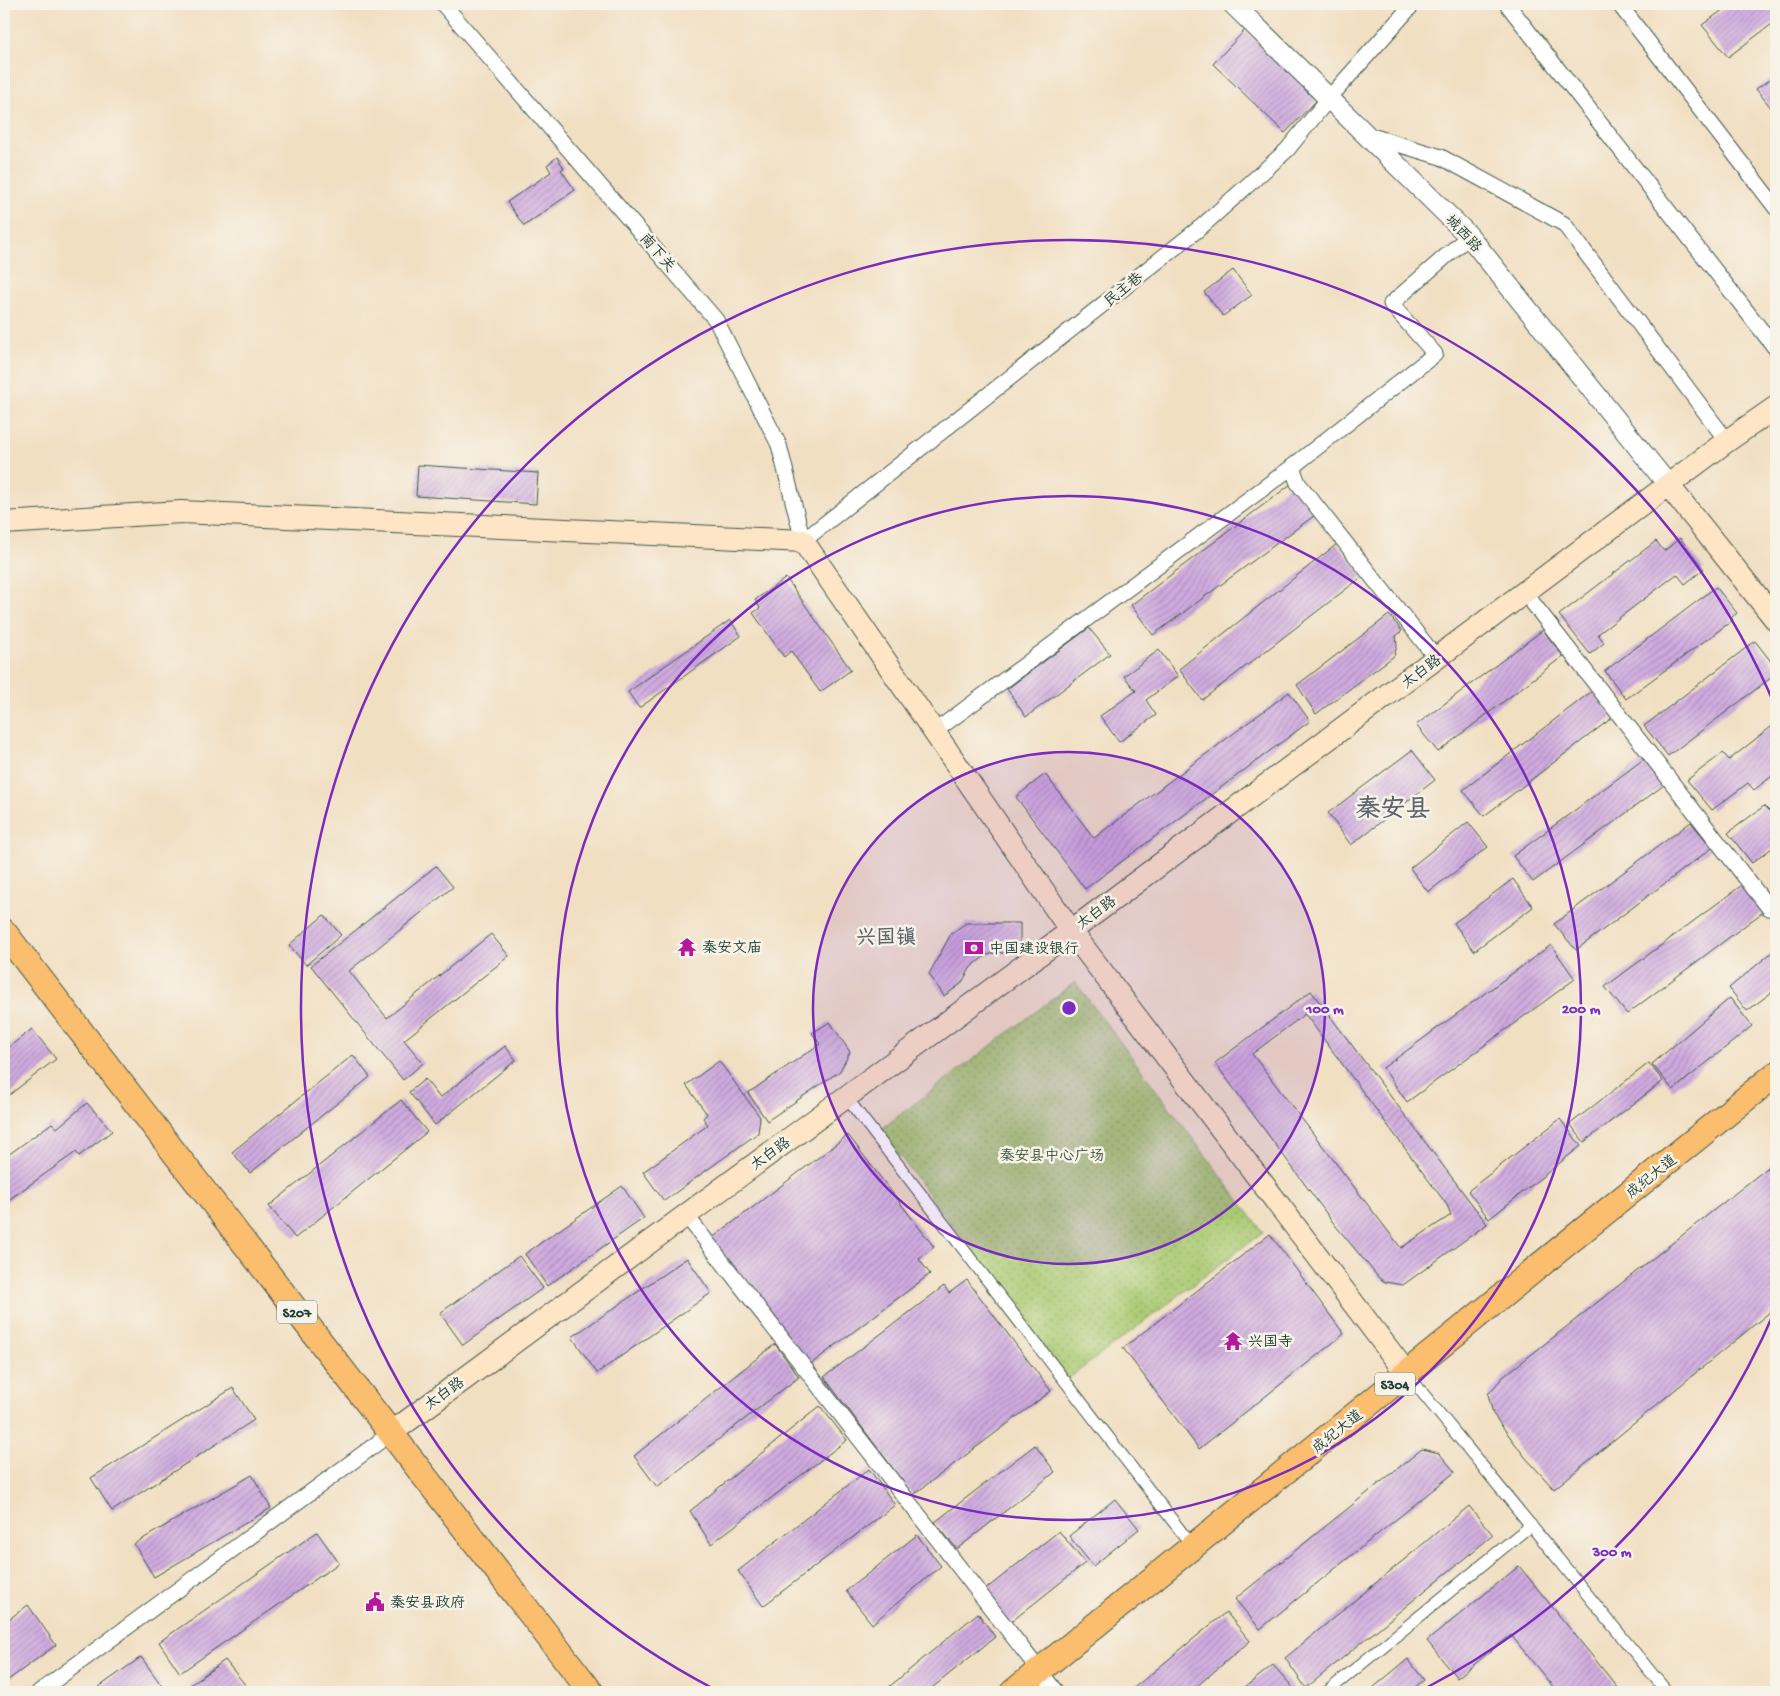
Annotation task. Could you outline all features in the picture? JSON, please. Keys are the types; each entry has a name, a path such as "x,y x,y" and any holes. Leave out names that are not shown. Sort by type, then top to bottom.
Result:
{"main road":[{"name":"太白路","path":"390,1433 1071,931 1727,441 1776,407"},
{"path":"1669,486 1776,620"},
{"path":"4,523 181,512 802,541 1071,931 1407,1374"},
{"name":"S207","path":"4,932 591,1692"},
{"name":"成纪大道","path":"1013,1692 1776,1074"}],"street":[{"name":"南下关","path":"443,4 716,320 779,445 802,541"},
{"name":"城西路","path":"1233,4 1330,97 1364,134 1469,236 1669,486"},
{"name":"民主巷","path":"802,541 1201,227 1287,150 1330,97 1413,4"},
{"path":"1507,4 1776,348"},
{"path":"1619,4 1776,208"},
{"path":"1364,134 1441,157 1564,224 1727,441"},
{"path":"934,732 1292,467 1435,354 1391,304 1469,236"},
{"path":"1292,467 1298,483 1437,659"},
{"path":"1526,593 1769,908"},
{"path":"846,1097 1193,1547"},
{"path":"686,1215 1056,1692"},
{"path":"1407,1374 1667,1692"},
{"path":"39,1692 390,1433"},
{"path":"1327,1692 1530,1525"}],"green space":[{"name":"秦安县中心广场","path":"1075,982 1263,1232 1068,1379 880,1130"}],"building":[{"path":"1731,4 1776,4 1776,21 1728,57 1702,25"},
{"path":"1245,30 1317,100 1285,133 1213,64"},
{"path":"1776,75 1776,114 1756,89"},
{"path":"557,157 564,168 561,170 575,190 524,226 507,202 551,172 547,165"},
{"path":"1233,270 1252,295 1223,316 1204,292"},
{"path":"418,465 538,473 536,504 416,496"},
{"path":"1291,484 1315,515 1153,635 1131,605"},
{"path":"1680,538 1704,569 1685,584 1677,574 1598,634 1604,643 1590,654 1559,615 1656,541 1664,551"},
{"path":"1337,544 1363,576 1202,700 1179,669"},
{"path":"786,578 851,670 820,692 791,651 784,657 753,613 760,608 755,600"},
{"path":"1716,587 1737,613 1731,618 1733,620 1626,699 1605,671"},
{"path":"1389,615 1402,631 1396,636 1397,646 1394,656 1316,714 1297,685"},
{"path":"730,620 741,636 639,708 628,692"},
{"path":"1089,628 1110,654 1026,717 1007,689"},
{"path":"1543,630 1563,656 1438,752 1416,725"},
{"path":"1755,641 1776,668 1776,674 1668,756 1644,726"},
{"path":"1159,650 1178,676 1146,700 1156,715 1119,742 1100,716 1136,691 1124,676"},
{"path":"1592,691 1613,717 1484,816 1463,790"},
{"path":"1289,692 1310,721 1085,889 1016,797 1045,774 1094,838"},
{"path":"1776,723 1776,773 1754,790 1748,783 1712,810 1687,780 1723,753 1729,760"},
{"path":"1412,750 1435,780 1351,845 1328,813"},
{"path":"1644,759 1664,785 1533,882 1513,856"},
{"path":"1764,806 1770,812 1776,807 1776,845 1752,863 1728,833"},
{"path":"1468,822 1488,847 1428,892 1410,868"},
{"path":"1691,822 1712,848 1576,950 1554,924"},
{"path":"436,866 453,887 349,971 387,1018 491,934 509,956 404,1040 423,1063 403,1080 311,966"},
{"path":"1513,879 1533,907 1474,951 1454,923"},
{"path":"1742,885 1763,912 1627,1014 1605,987"},
{"path":"324,915 341,935 306,965 289,945"},
{"path":"966,923 1020,923 1020,945 1008,954 997,952 985,956 971,967 961,984 944,996 929,974 951,934"},
{"path":"1551,945 1575,979 1407,1102 1383,1068"},
{"path":"1776,949 1776,989 1747,1011 1729,988"},
{"path":"1311,991 1487,1224 1403,1285 1385,1282 1379,1278 1335,1225 1215,1063","holes":["1305,1014 1447,1205 1451,1215 1401,1248 1252,1054"]},
{"path":"1730,998 1752,1026 1673,1090 1652,1064"},
{"path":"830,1022 850,1052 840,1071 767,1121 748,1093 820,1044 812,1033"},
{"path":"32,1029 56,1059 4,1099 4,1051"},
{"path":"505,1046 516,1060 435,1125 409,1092 425,1079 440,1098"},
{"path":"353,1055 370,1077 250,1173 232,1152"},
{"path":"719,1061 760,1117 758,1133 664,1201 643,1172 708,1125 703,1118 707,1114 686,1085"},
{"path":"1649,1063 1663,1081 1584,1142 1570,1124"},
{"path":"401,1100 427,1132 295,1238 269,1206"},
{"path":"87,1103 112,1131 79,1156 76,1152 4,1203 4,1158 52,1123 57,1128"},
{"path":"1560,1119 1581,1146 1489,1219 1468,1191"},
{"path":"848,1135 934,1247 919,1259 930,1274 808,1366 711,1239"},
{"path":"1776,1161 1776,1307 1554,1489 1525,1457 1493,1414 1488,1394 1503,1377"},
{"path":"622,1186 644,1218 547,1286 525,1254"},
{"name":"兴国寺","path":"1270,1234 1344,1334 1199,1449 1123,1348"},
{"path":"519,1256 543,1288 463,1345 440,1313"},
{"path":"687,1258 711,1293 597,1373 572,1337"},
{"path":"967,1280 1051,1391 913,1495 824,1377 944,1286 949,1293"},
{"path":"775,1344 799,1377 657,1487 634,1456"},
{"path":"233,1388 254,1420 112,1511 91,1478"},
{"path":"820,1406 847,1440 711,1544 690,1511"},
{"path":"1035,1445 1055,1472 957,1549 935,1522"},
{"path":"1422,1449 1439,1453 1455,1472 1260,1629 1235,1599"},
{"path":"869,1469 895,1505 763,1606 738,1571"},
{"path":"252,1475 271,1508 154,1577 134,1544"},
{"path":"1115,1499 1139,1529 1093,1566 1069,1536"},
{"path":"1469,1506 1493,1535 1306,1688 1285,1658"},
{"path":"1059,1531 1085,1563 1007,1625 981,1593"},
{"path":"317,1532 339,1563 180,1673 159,1642"},
{"path":"917,1535 941,1566 872,1624 846,1591"},
{"path":"1519,1566 1619,1689 1619,1692 1557,1692 1511,1635 1457,1678 1427,1641"},
{"path":"28,1605 56,1645 4,1683 4,1623"},
{"path":"1226,1612 1250,1641 1190,1692 1129,1692"},
{"path":"978,1613 995,1637 927,1692 883,1692"},
{"path":"141,1657 162,1686 153,1692 92,1692"},
{"path":"1408,1659 1424,1680 1409,1692 1368,1692"},
{"path":"225,1660 251,1692 195,1692 190,1685"},
{"path":"1273,1665 1297,1692 1247,1692 1244,1688"}],"place":[{"name":"秦安文庙","path":"687,947"},
{"name":"中国建设银行","path":"974,948"},
{"name":"兴国寺","path":"1233,1341"},
{"name":"秦安县政府","path":"375,1602"}],"district":[{"name":"秦安县","path":"1393,807"},
{"name":"兴国镇","path":"886,936"}]}
